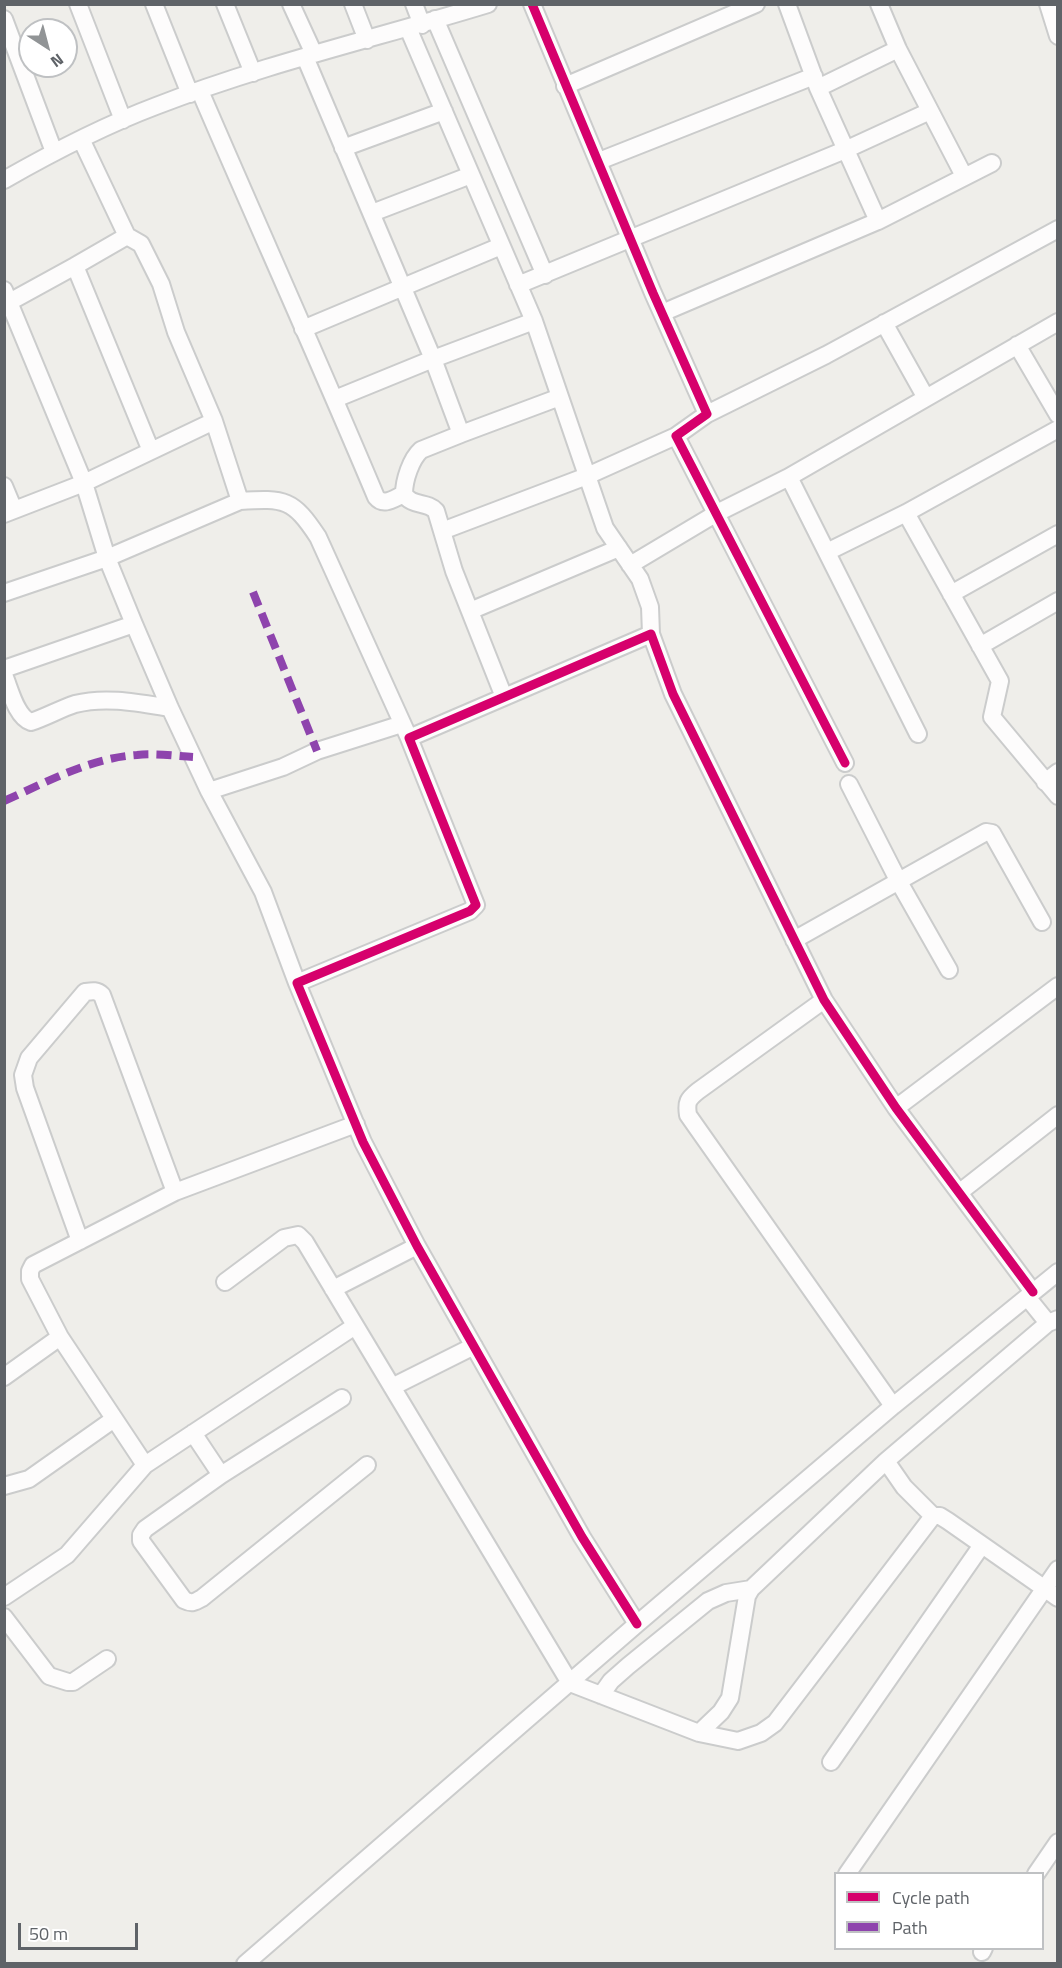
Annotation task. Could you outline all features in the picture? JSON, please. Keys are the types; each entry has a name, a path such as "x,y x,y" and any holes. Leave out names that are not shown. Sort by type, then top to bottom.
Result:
{"street":[{"path":"78,4 123,120"},
{"path":"154,4 335,399 376,497 384,503 404,494"},
{"path":"225,4 253,73"},
{"path":"291,4 343,148 433,359 461,434"},
{"path":"353,4 367,40"},
{"path":"414,4 545,275"},
{"path":"532,4 565,86 707,414"},
{"path":"565,86 756,4"},
{"path":"879,4 898,49 964,176"},
{"path":"1048,4 1058,36"},
{"path":"4,180 81,139 123,120 195,93 310,55 484,5"},
{"path":"792,6 816,82 878,221"},
{"path":"4,20 54,152"},
{"path":"422,24 444,111 534,321 605,528 640,579 650,607 651,634 673,694 824,1000 896,1108 960,1192 1030,1294 1053,1321 886,1461 751,1588 747,1596 730,1698 721,1712 699,1733"},
{"path":"599,161 816,82 898,49"},
{"path":"343,148 444,111"},
{"path":"518,285 845,150 930,111"},
{"path":"81,139 127,236 141,244 162,284 176,332 214,421 240,501"},
{"path":"662,313 878,221 992,163"},
{"path":"372,213 471,175"},
{"path":"442,531 587,476 676,435 707,414 826,355 1058,229"},
{"path":"127,236 75,266 6,299 84,483 107,558 134,624 209,791 262,892 297,983 366,1148 417,1246 582,1537 637,1624"},
{"path":"303,329 501,246"},
{"path":"75,266 151,451"},
{"path":"335,399 534,321"},
{"path":"630,565 717,513 789,477 1058,322"},
{"path":"884,323 926,398"},
{"path":"1017,345 1058,415"},
{"path":"404,494 416,454 421,450 560,397"},
{"path":"4,486 9,512 84,483 214,421"},
{"path":"827,552 906,513 1058,429"},
{"path":"676,435 845,763"},
{"path":"789,477 918,734"},
{"path":"404,494 410,501 434,508 454,571 504,697"},
{"path":"4,593 107,558 240,501 271,499 290,504 304,516 318,537 406,731 476,905 470,911 297,983"},
{"path":"906,513 1000,681 992,717 1051,777 1058,796"},
{"path":"951,594 1058,534"},
{"path":"470,611 619,548"},
{"path":"980,646 1058,601"},
{"path":"4,669 134,624"},
{"path":"209,791 283,767 317,751 406,731 504,697 651,634"},
{"path":"4,675 21,715 31,722 76,704 99,701 128,701 170,708"},
{"path":"849,784 899,882 949,970"},
{"path":"794,940 989,832 992,833 1042,922"},
{"path":"896,1108 1058,986"},
{"path":"80,1241 25,1088 23,1075 29,1058 84,992 99,992 102,995 175,1192"},
{"path":"824,1000 698,1091 689,1098 686,1104 688,1115 893,1406"},
{"path":"960,1192 1058,1115"},
{"path":"145,1465 60,1337 30,1279 33,1266 175,1192 356,1124"},
{"path":"225,1282 284,1238 298,1235 305,1242 570,1683 699,1733 738,1741 761,1732 775,1723 933,1516"},
{"path":"333,1290 417,1246"},
{"path":"245,1964 637,1624 893,1406 1058,1272"},
{"path":"4,1597 67,1555 145,1465 355,1326"},
{"path":"4,1377 60,1337"},
{"path":"392,1387 474,1346"},
{"path":"342,1398 221,1475 145,1529 141,1535 141,1541 184,1599 190,1603 202,1598 367,1465"},
{"path":"4,1486 29,1479 114,1419"},
{"path":"193,1433 221,1475"},
{"path":"886,1461 904,1487 933,1516 940,1516 948,1521 1051,1594"},
{"path":"831,1762 982,1545"},
{"path":"848,1872 1051,1594 1058,1569"},
{"path":"601,1695 611,1681 628,1666 708,1601 726,1593 751,1588"},
{"path":"4,1617 49,1676 73,1682 107,1659"},
{"path":"1037,1872 1058,1842"}],"marked path":[{"path":"253,592 317,751"},
{"path":"4,801 69,772 102,761 144,754 193,757"}],"cycle path":[{"path":"532,4 653,293 707,414 676,436 845,763"},
{"path":"637,1624 582,1537 417,1246 363,1142 297,983 470,911 476,905 409,738 651,634 673,694 824,1000 896,1108 1033,1292"}]}
